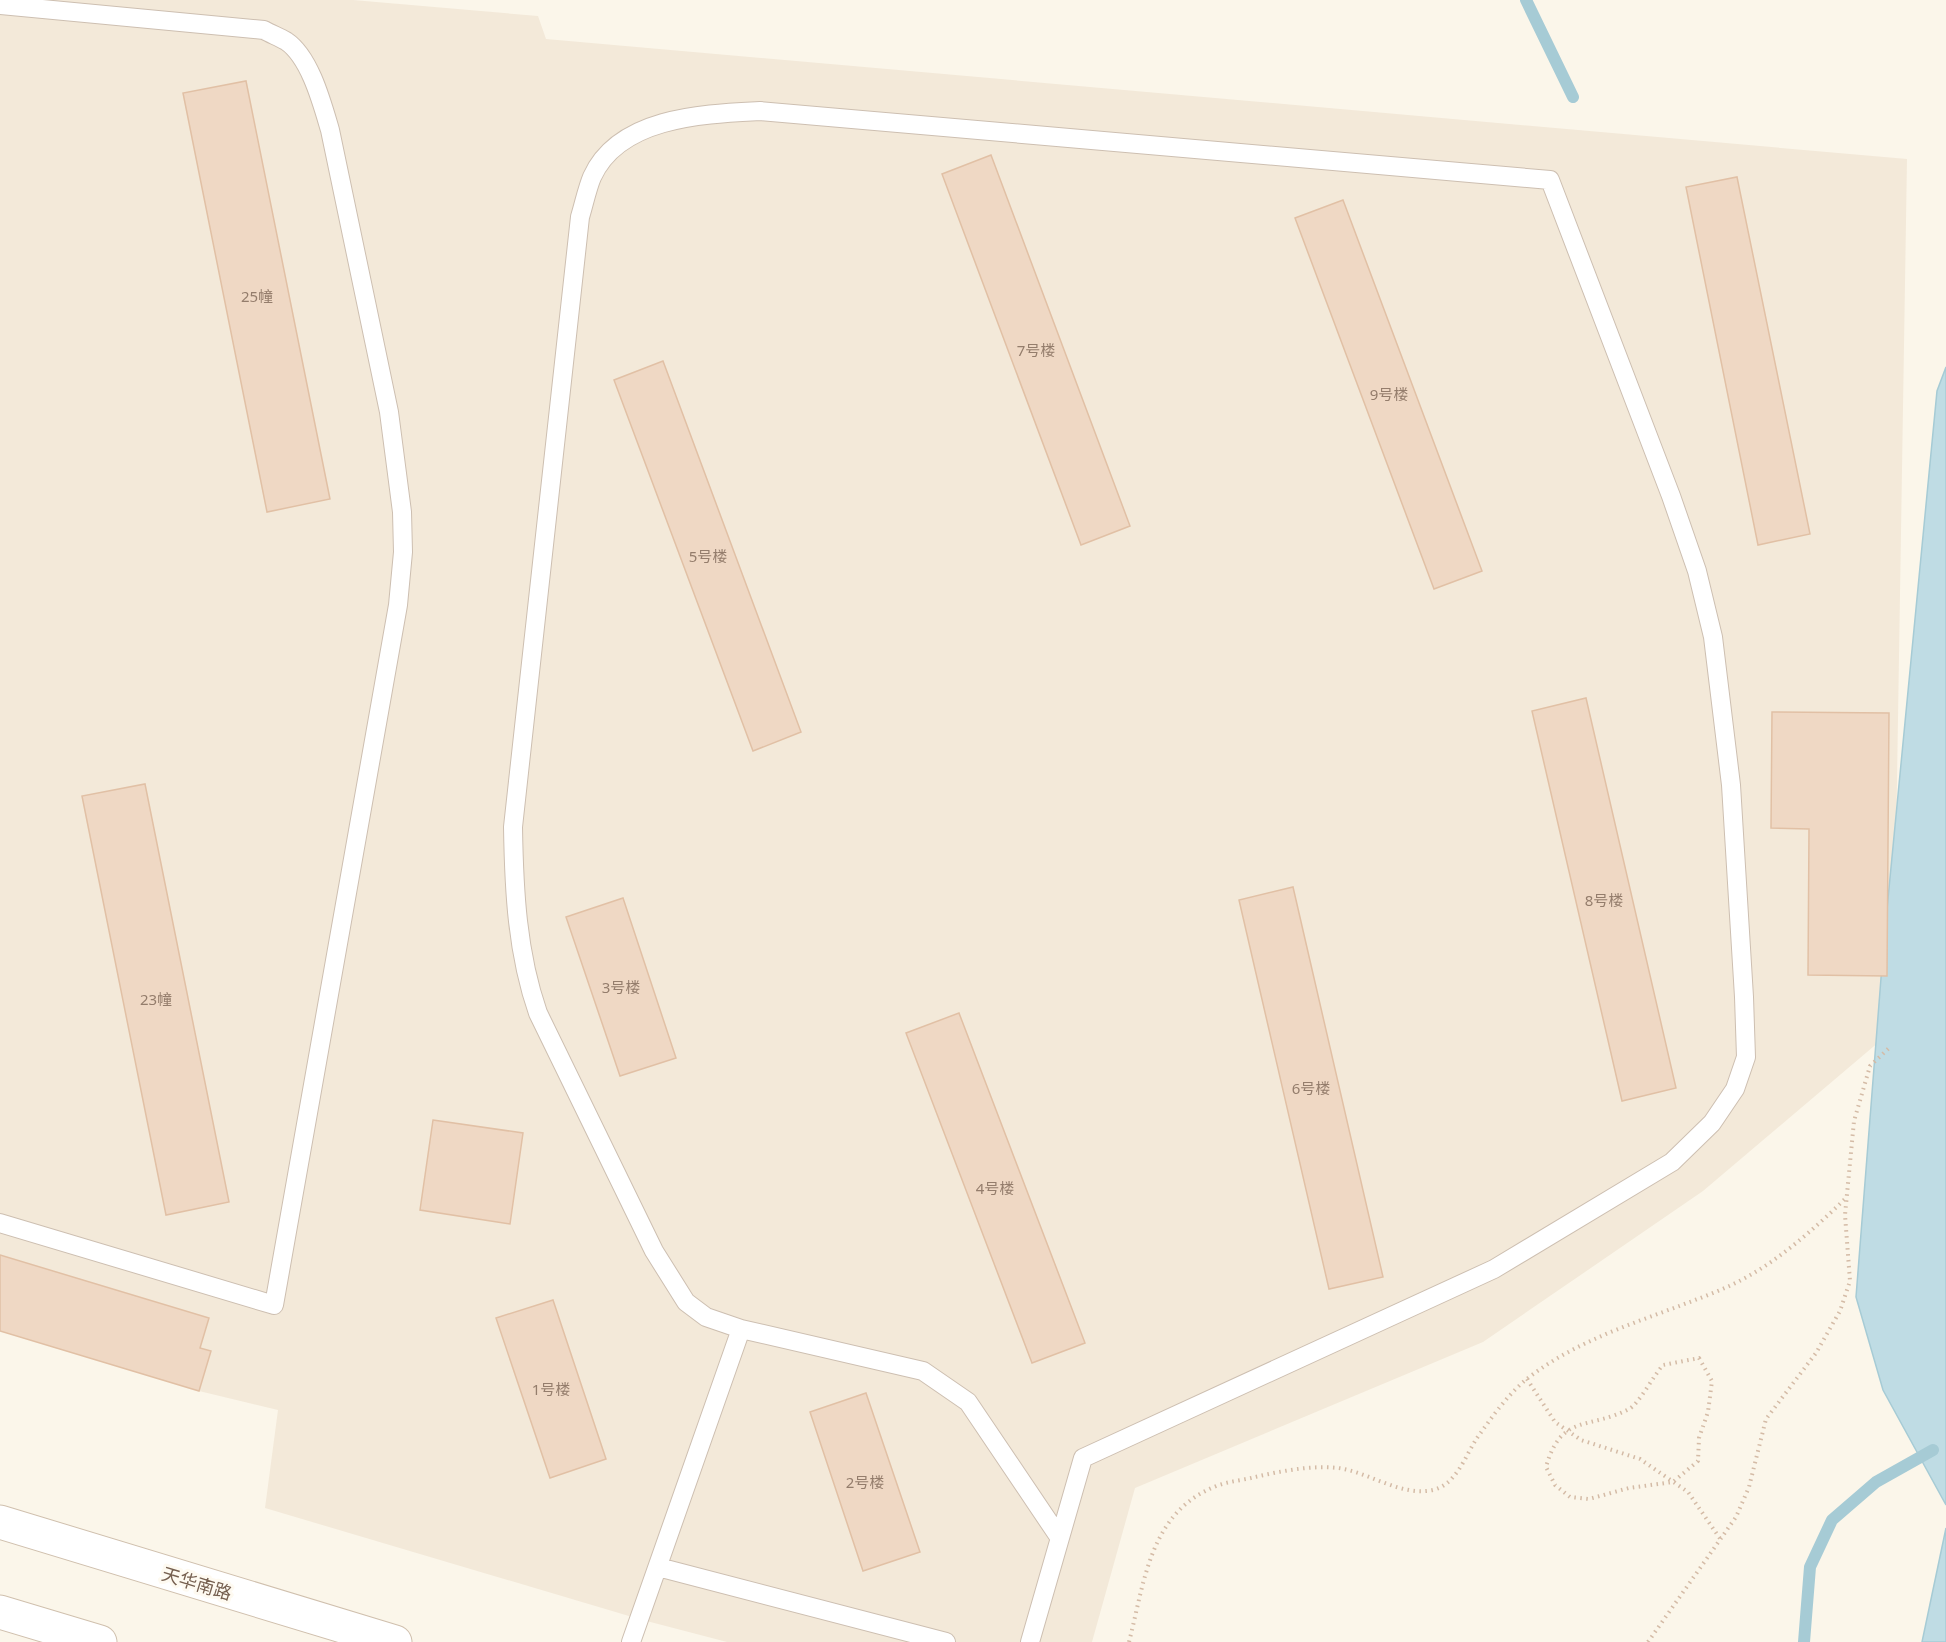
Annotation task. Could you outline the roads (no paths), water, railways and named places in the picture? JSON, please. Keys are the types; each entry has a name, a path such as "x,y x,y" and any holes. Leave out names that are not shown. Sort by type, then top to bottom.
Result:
{"main road":[{"name":"天华南路","path":"0,1522 395,1642"},
{"path":"0,1612 100,1642"}],"lane":[{"path":"0,5 264,30 288,42 305,64 317,89 330,130 386,400 402,512 404,552 398,604 274,1305 0,1223"},
{"path":"1030,1642 1083,1458 1494,1269 1672,1162 1712,1123 1735,1089 1746,1057 1731,785 1713,636 1697,572 1671,496 1550,180 760,111 687,118 660,124 639,132 616,145 592,176 580,217 513,827 514,884 528,984 538,1013 654,1251 686,1302 706,1317 741,1329 923,1371 968,1402 1059,1537"},
{"path":"631,1642 741,1329"},
{"path":"658,1567 946,1642"}],"water":[{"path":"1946,367 1946,1505 1883,1390 1856,1297 1884,940 1937,391"},
{"path":"1946,1528 1946,1642 1922,1642"}],"waterway":[{"path":"1526,0 1573,97"},
{"path":"1804,1642 1810,1567 1832,1520 1876,1482 1933,1450"}]}
